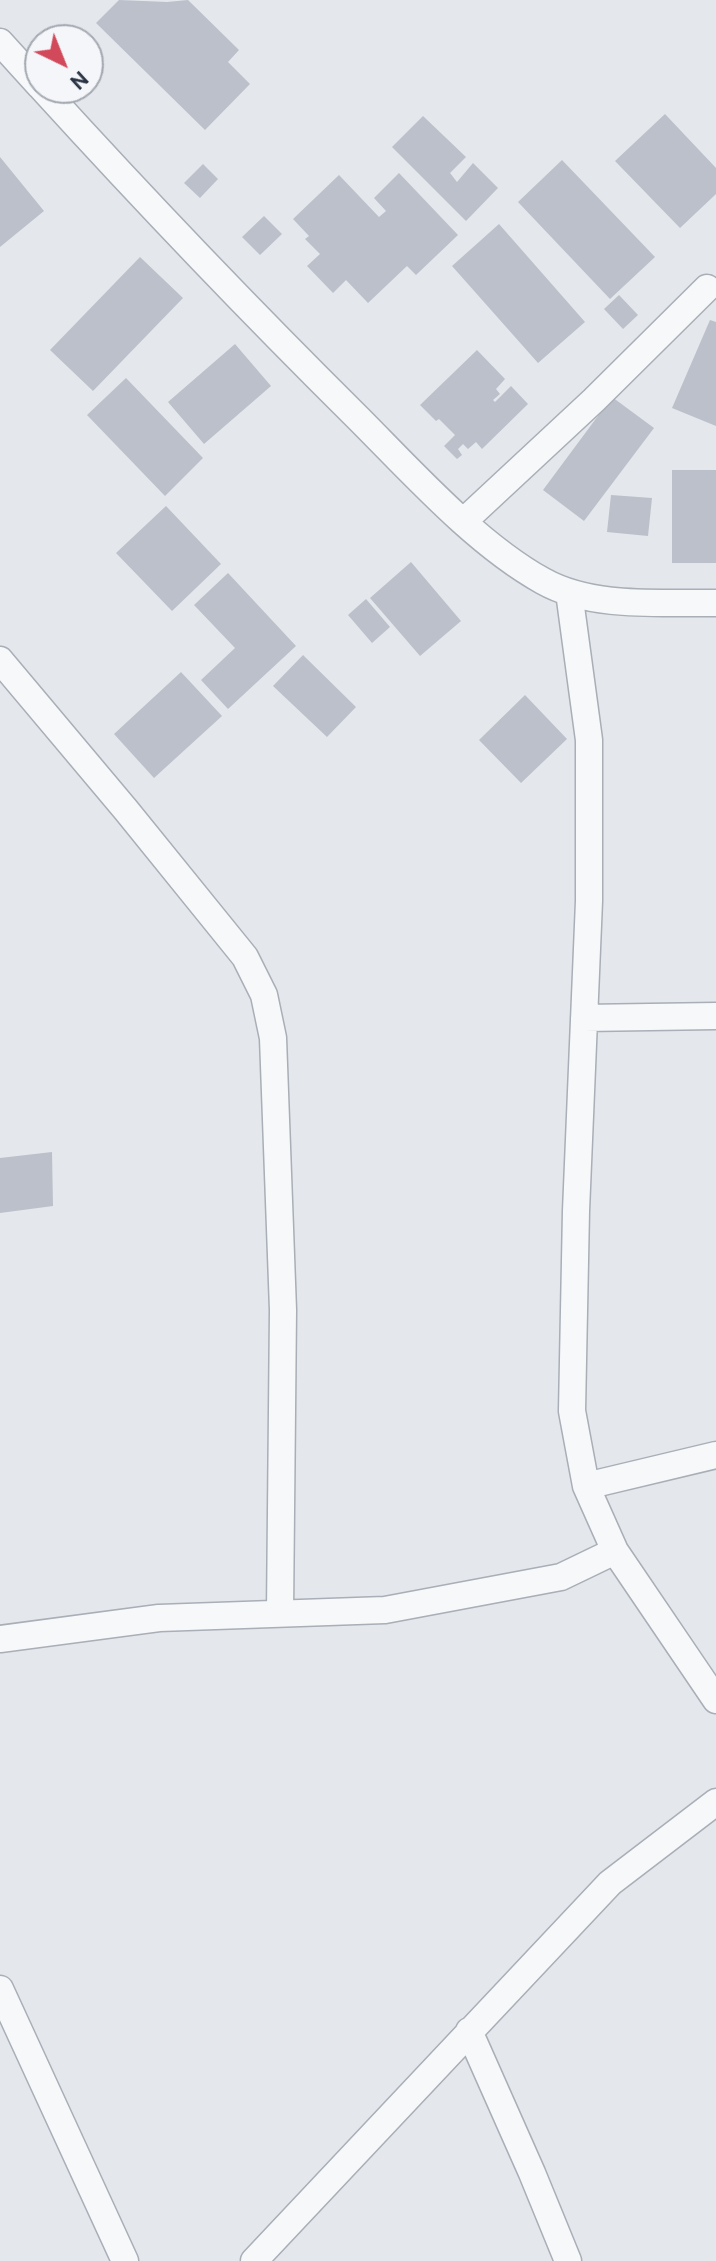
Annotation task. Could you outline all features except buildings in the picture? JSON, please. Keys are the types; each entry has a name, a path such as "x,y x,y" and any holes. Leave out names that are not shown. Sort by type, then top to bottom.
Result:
{"street":[{"path":"0,42 24,68"},
{"path":"57,104 244,305 464,521 531,573 569,592 615,600 716,603"},
{"path":"464,521 594,400 707,288"},
{"path":"569,592 589,740 589,901 576,1211 572,1411 586,1486 615,1551 716,1700"},
{"path":"0,660 245,957 264,995 273,1038 283,1310 280,1612"},
{"path":"584,1018 716,1016"},
{"path":"586,1486 716,1455"},
{"path":"0,1639 159,1618 385,1610 561,1577 615,1551"},
{"path":"254,2261 610,1883 716,1802"},
{"path":"0,1989 6,2020 125,2261"},
{"path":"469,2031 568,2261"}]}
